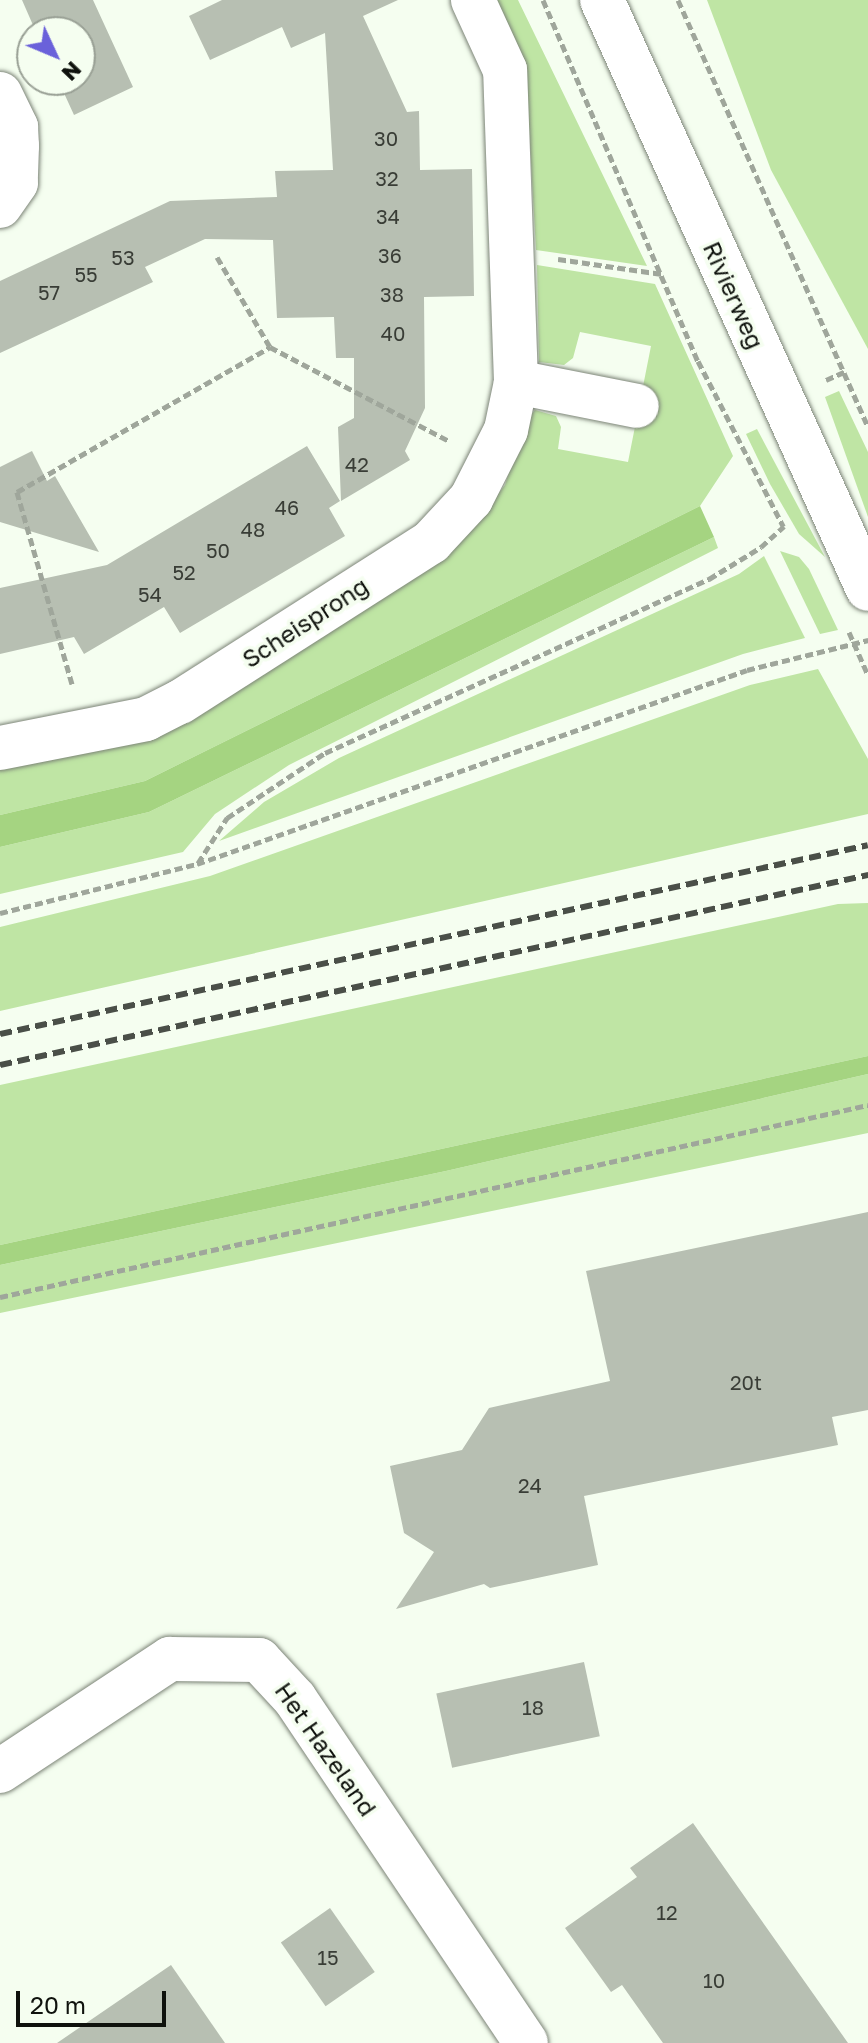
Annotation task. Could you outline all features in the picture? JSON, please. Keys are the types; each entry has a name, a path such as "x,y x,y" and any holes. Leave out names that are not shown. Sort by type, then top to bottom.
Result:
{"street":[{"name":"Scheisprong","path":"0,748 84,727 146,719 180,702 431,542 471,499 493,464 506,430 516,382 505,70 473,0"},
{"name":"Rivierweg","path":"602,0 856,607"},
{"path":"0,94 16,127 17,146 16,183 0,206"},
{"path":"516,382 637,406"},
{"name":"Het Hazeland","path":"0,1771 170,1659 259,1660 295,1699 526,2043"}],"path":[{"path":"197,864 227,818 325,753 709,579 761,547 784,526 754,478 543,0"},
{"path":"678,0 868,427"},
{"path":"513,252 662,274"},
{"path":"217,257 270,347 493,464"},
{"path":"84,727 17,492 270,347"},
{"path":"856,607 868,675"},
{"path":"0,913 197,864 747,670 868,640"},
{"path":"0,1297 868,1105"}],"shaded area":[{"path":"496,0 518,0 647,266 536,250 526,74"},
{"path":"707,0 868,0 868,349 771,170"},
{"path":"537,265 655,284 733,456 700,506 145,781 0,815 0,768 168,725 475,524 505,485 524,423 535,410 556,416 561,427 558,449 628,462 651,346 580,332 573,358 564,365 539,362"},
{"path":"839,391 868,452 868,517 825,397"},
{"path":"757,429 825,557 799,534 770,484 746,434"},
{"path":"700,506 714,537 149,812 0,847 0,815 145,781"},
{"path":"714,537 718,548 289,765 215,814 183,852 0,894 0,847 149,812"},
{"path":"780,551 799,557 809,569 838,630 820,634"},
{"path":"764,556 805,638 743,654 219,841 264,802 339,758 739,574"},
{"path":"818,669 868,759 868,814 0,1011 0,927 210,876 750,685"},
{"path":"868,903 868,1056 0,1245 0,1085 838,904"},
{"path":"868,1056 868,1074 446,1171 0,1265 0,1245"},
{"path":"868,1074 868,1133 0,1313 0,1265 446,1171"}],"building":[{"path":"22,0 93,0 133,87 74,115 65,96 96,96 96,16 29,16"},
{"path":"222,0 398,0 363,16 407,112 419,111 420,170 472,169 474,296 424,297 425,408 405,451 410,460 341,501 338,427 354,418 354,358 336,358 334,317 277,318 273,240 205,239 145,267 153,282 0,353 0,281 170,201 277,197 275,171 333,170 325,33 291,48 282,27 210,60 189,16"},
{"path":"307,446 340,501 329,508 345,536 180,633 164,607 84,654 74,637 0,654 0,588 107,565"},
{"path":"32,451 47,481 55,476 99,552 0,522 0,467"},
{"path":"868,1212 868,1410 832,1417 838,1445 584,1496 598,1565 490,1588 484,1584 396,1609 434,1552 404,1533 390,1466 462,1450 489,1408 610,1381 586,1271"},
{"path":"584,1662 600,1736 452,1768 436,1693"},
{"path":"693,1823 848,2043 663,2043 622,1985 611,1992 565,1928 637,1877 630,1868"},
{"path":"330,1908 375,1972 326,2006 281,1942"},
{"path":"171,1965 225,2043 57,2043"}],"railway":[{"path":"0,1034 868,845"},
{"path":"0,1065 868,875"}]}
